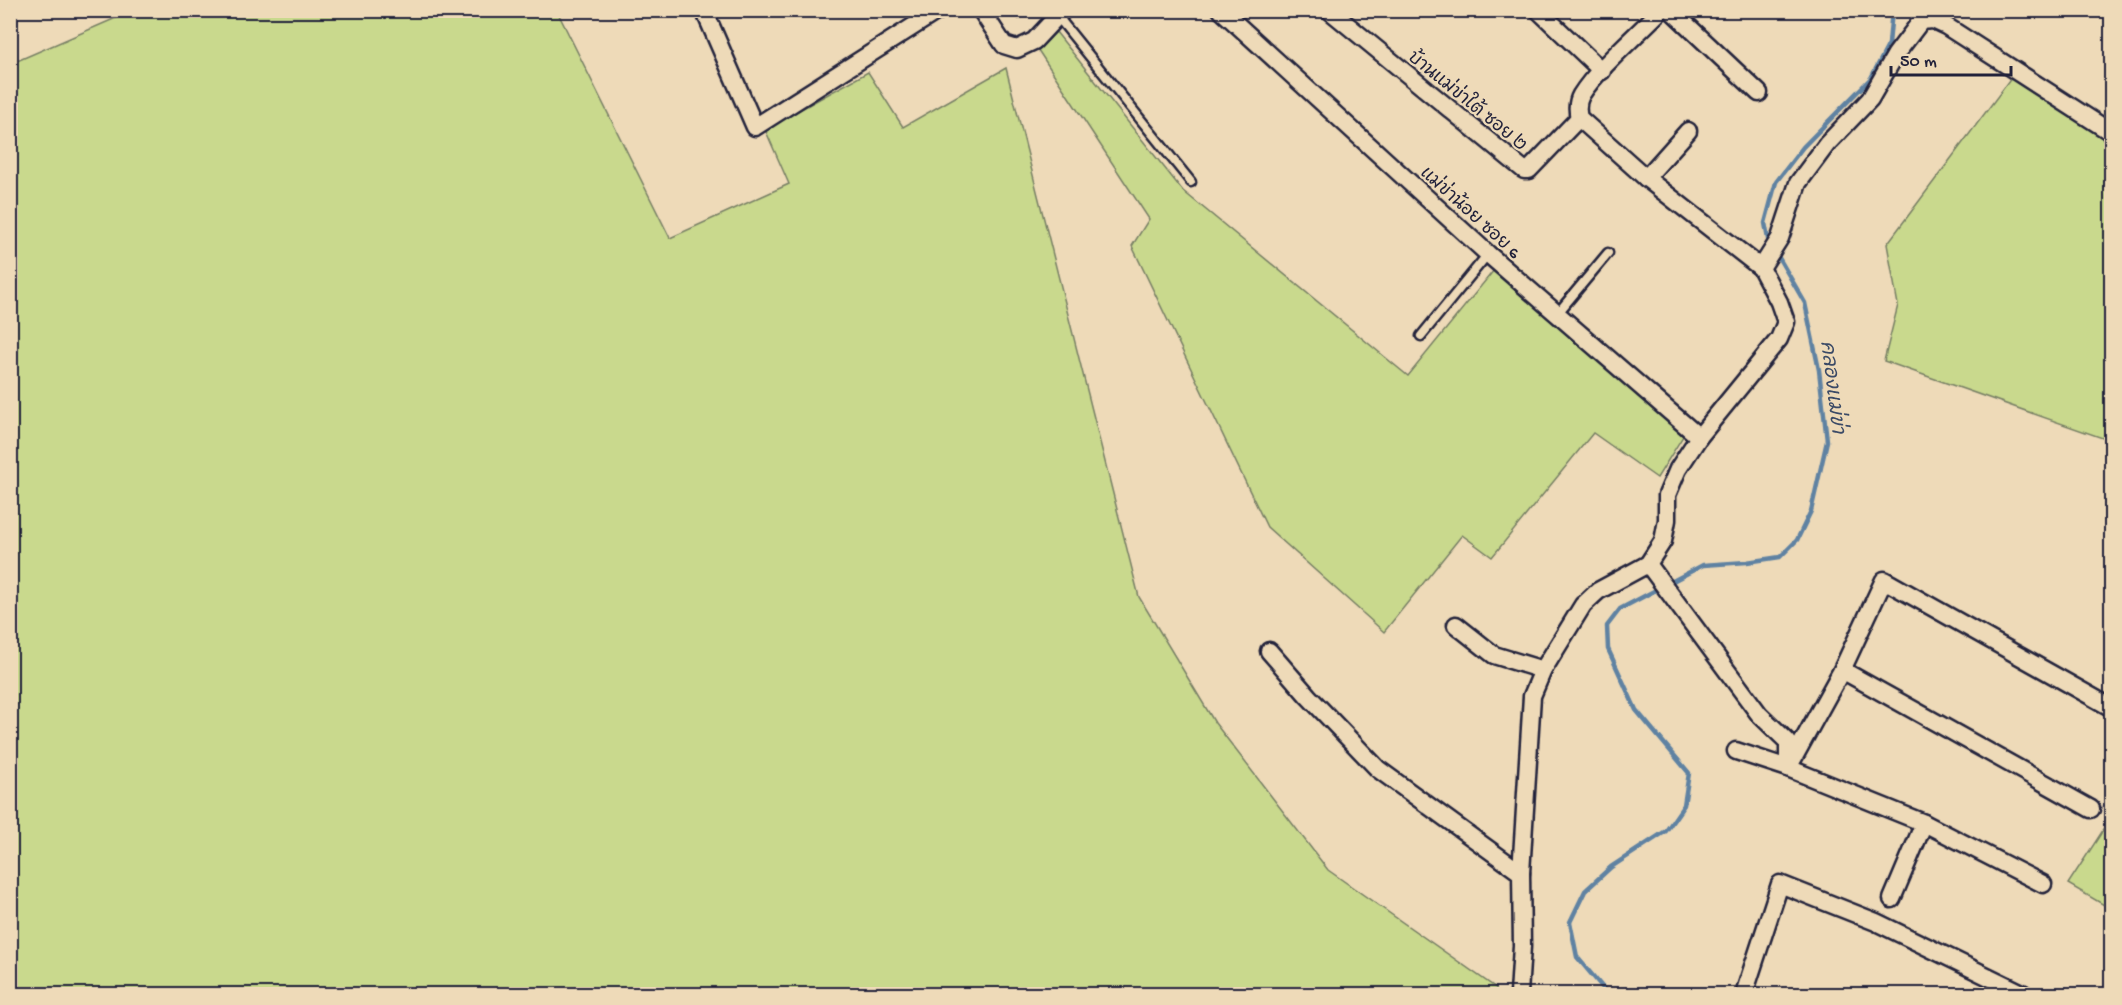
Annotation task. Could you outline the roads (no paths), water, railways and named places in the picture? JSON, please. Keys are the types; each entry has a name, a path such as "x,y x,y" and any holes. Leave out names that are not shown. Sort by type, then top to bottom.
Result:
{"street":[{"path":"704,10 755,127 939,10"},
{"path":"981,10 1005,45 1017,49 1034,41 1060,14"},
{"name":"แม่ข่าน้อย ซอย 6","path":"1221,10 1488,254 1699,436"},
{"name":"บ้านแม่ข่าใต้ ซอย ๒","path":"1329,10 1524,170 1529,170 1541,159 1579,118"},
{"path":"1538,10 1602,70"},
{"path":"1519,994 1522,946 1521,873 1532,696 1543,670 1583,605 1598,591 1652,569 1663,541 1667,520 1667,495 1678,469 1699,436 1779,339 1786,322 1765,263 1646,178 1579,118 1577,109 1580,97 1602,70 1661,10"},
{"path":"1671,10 1759,93"},
{"path":"1765,263 1780,238 1798,183 1827,144 1870,99 1896,54 1921,21 1934,20 1946,26 2112,133"},
{"path":"1646,178 1688,131"},
{"path":"1652,569 1759,714 1788,742 1788,768"},
{"path":"1788,768 1842,670 1884,580 2112,708"},
{"path":"1456,625 1494,655 1543,670"},
{"path":"1269,651 1308,696 1378,769 1521,873"},
{"path":"1842,670 2091,809"},
{"path":"1736,751 1788,768 1924,823 2043,884"},
{"path":"1892,899 1924,823"},
{"path":"1744,994 1780,884 1876,922 2024,994"}],"lane":[{"path":"1060,14 1191,182"},
{"path":"1557,314 1608,253"},
{"path":"1421,336 1488,254"}],"waterway":[{"name":"คลองแม่ข่า","path":"1772,246 1765,223 1776,182 1803,147 1871,78 1889,44 1892,10"},
{"name":"คลองแม่ข่า","path":"1608,994 1577,957 1570,922 1585,891 1611,867 1666,831 1684,805 1689,773 1636,710 1608,649 1607,626 1620,609 1703,565 1780,557 1797,540 1811,511 1827,441 1819,370 1805,303 1776,253"}]}
